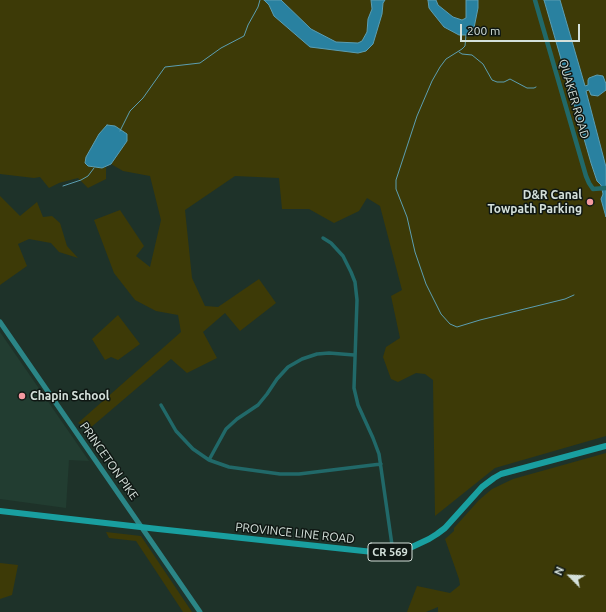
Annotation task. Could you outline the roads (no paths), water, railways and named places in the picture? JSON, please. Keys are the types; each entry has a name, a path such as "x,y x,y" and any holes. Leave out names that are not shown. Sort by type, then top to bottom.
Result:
{"main road":[{"name":"PRINCETON PIKE","path":"0,322 200,612"},
{"name":"PROVINCE LINE ROAD","path":"0,511 143,528 373,552 392,552 421,544 437,534 445,528 482,487 501,474 606,446"}],"street":[{"name":"QUAKER ROAD","path":"534,0 586,176 593,189 606,188"},
{"path":"323,238 331,242 339,250 348,264 355,282 357,300 353,378 355,396 361,414 376,445 381,464 392,552"},
{"path":"209,460 226,429 237,419 258,405 288,367 302,359 317,354 329,353 354,355"},
{"path":"161,406 176,431 187,444 209,460 221,465 237,469 288,474 310,473 381,464"}],"water":[{"path":"264,0 281,0 311,29 336,42 358,43 362,41 367,32 368,19 372,9 371,0 385,0 373,44 366,51 358,53 310,47 274,16 269,5"},
{"path":"428,0 436,0 438,5 453,17 462,20 466,18 466,0 478,0 473,33 459,35 444,27 429,8"},
{"path":"544,0 560,0 585,86 588,85 589,78 597,75 603,76 606,84 606,90 598,96 591,95 589,90 586,91 606,167 606,217 601,199 603,194 601,185 597,181 591,163"},
{"path":"107,125 115,126 127,134 127,141 111,164 102,168 88,166 85,163 86,157 99,134"}],"waterway":[{"path":"120,131 130,111 143,98 165,67 200,63 221,48 244,36 260,0"},
{"path":"466,35 465,46 446,59 432,81 417,116 396,180 396,189 407,217 415,252 426,284 441,314 450,324 457,327 565,299 574,295"},
{"path":"459,52 462,54 472,55 483,64 492,80 504,82 510,79 527,88 536,87"},
{"path":"63,186 88,176 94,168"}],"place":[{"name":"D&R Canal Towpath Parking","path":"590,202"},
{"name":"Chapin School","path":"22,396"}]}
